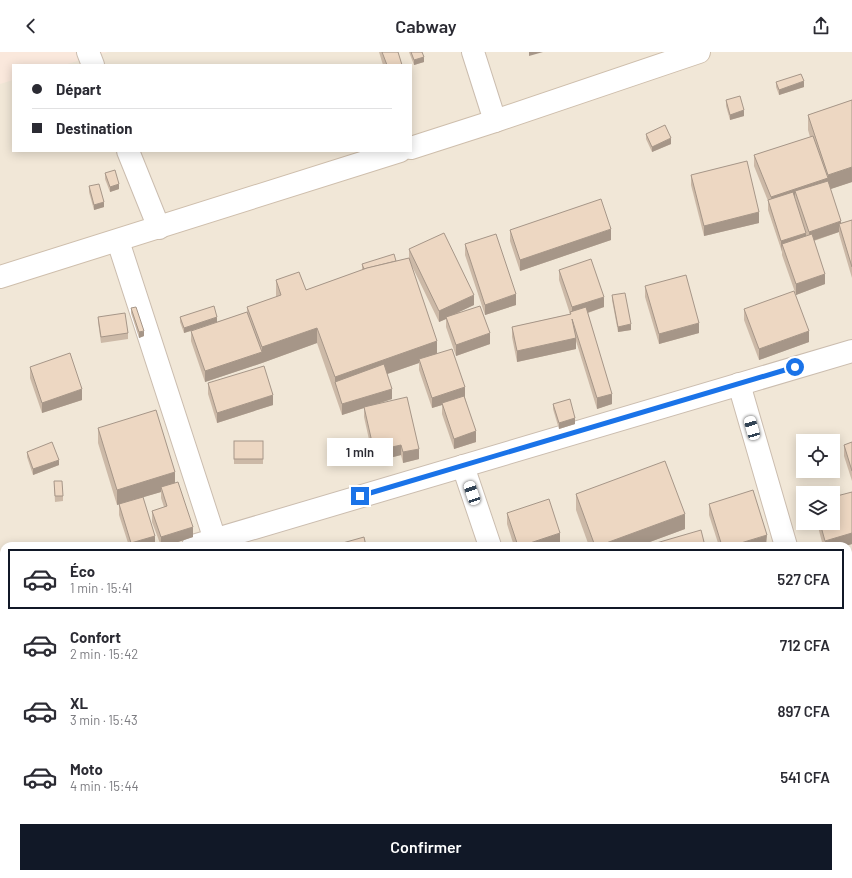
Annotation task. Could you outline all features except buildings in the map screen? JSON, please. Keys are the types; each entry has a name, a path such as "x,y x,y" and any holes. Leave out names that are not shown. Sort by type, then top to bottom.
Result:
{"street":[{"path":"88,52 93,64"},
{"path":"473,52 495,121"},
{"path":"412,148 699,52"},
{"path":"128,152 159,228"},
{"path":"0,277 397,152"},
{"path":"118,241 216,542"},
{"path":"219,542 463,466 852,350"},
{"path":"739,384 785,542"},
{"path":"463,466 489,542"}],"shaded area":[{"path":"0,52 852,52 852,542 0,542"},
{"path":"0,52 108,52 67,64 12,64 12,80 0,84"}],"route":[{"path":"360,496 795,367"}]}
